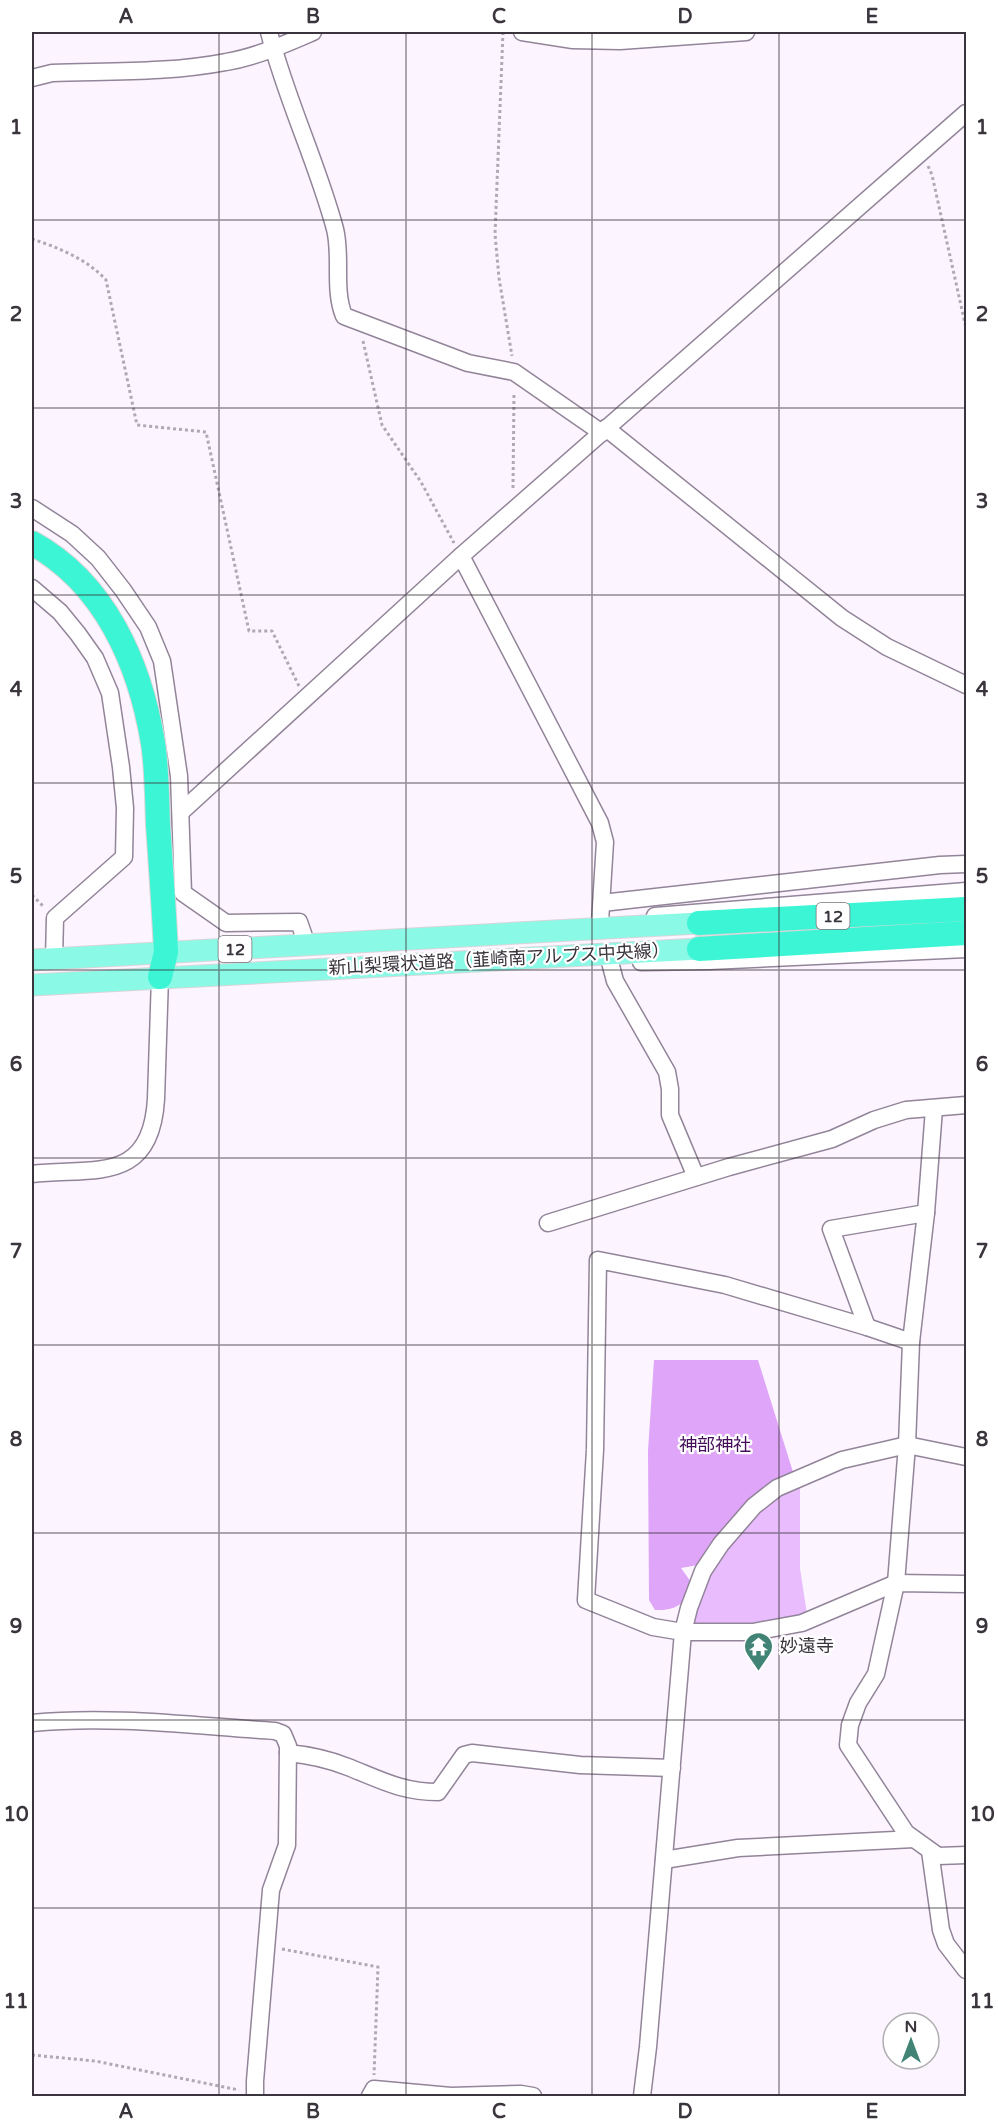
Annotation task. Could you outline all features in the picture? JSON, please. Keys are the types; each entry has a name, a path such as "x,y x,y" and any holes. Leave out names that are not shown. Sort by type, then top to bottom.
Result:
{"highway":[{"path":"32,543 62,565 87,588 110,619 133,664 144,700 153,745 158,952"},
{"path":"32,560 63,585 88,612 106,639 132,707 139,746 160,977"},
{"name":"新山梨環状道路（韮崎南アルプス中央線）","path":"699,923 966,909"},
{"name":"新山梨環状道路（韮崎南アルプス中央線）","path":"699,949 966,933"}],"main road":[{"name":"新山梨環状道路（韮崎南アルプス中央線）","path":"32,960 699,923"},
{"name":"新山梨環状道路（韮崎南アルプス中央線）","path":"32,985 699,949"}],"street":[{"path":"269,32 329,207 338,241 339,304 344,316 468,363 514,372 604,431 842,618 887,647 966,685"},
{"path":"32,78 52,73 178,69 228,62 273,49 313,32"},
{"path":"522,32 573,40 620,41 746,32"},
{"path":"182,812 461,556 966,113"},
{"path":"32,508 72,534 98,558 148,627 162,661 182,812 183,893 226,923 299,921 307,945"},
{"path":"461,556 600,823 605,842 600,922"},
{"path":"32,588 60,612 95,658 110,693 120,755 124,808 124,857 55,918 54,959"},
{"path":"602,903 966,864"},
{"path":"439,938 699,911 966,891"},
{"path":"382,966 709,961 966,949"},
{"path":"610,962 615,981 667,1072 670,1089 670,1116 696,1177"},
{"path":"32,1174 92,1172 113,1168 128,1160 150,1135 155,1118 160,977"},
{"path":"549,1223 696,1177 832,1139 874,1120 906,1110 966,1105"},
{"path":"934,1109 926,1213 911,1342 907,1445 896,1583 876,1674 858,1703 850,1725 848,1745 906,1833 938,1856 966,1856"},
{"path":"867,1327 831,1229 926,1213"},
{"path":"911,1342 725,1285 598,1260 595,1450 586,1600 653,1627 683,1632 753,1632 802,1623 896,1583 966,1584"},
{"path":"642,2097 683,1632 703,1571 721,1544 754,1506 777,1488 842,1460 907,1445 966,1457"},
{"path":"32,1723 122,1722 275,1731 283,1734 288,1746 287,1845 271,1890 255,2095"},
{"path":"288,1753 314,1756 348,1767 384,1783 420,1792 438,1792 464,1755 472,1753 580,1765 672,1768"},
{"path":"664,1860 738,1848 914,1839"},
{"path":"930,1851 941,1930 946,1944 966,1970"},
{"path":"372,2093 451,2096 521,2094 533,2097"}],"path":[{"path":"503,32 495,234 499,278 514,372 513,510"},
{"path":"921,152 932,175 966,328"},
{"path":"32,239 48,244 95,268 106,280 136,426 206,432 249,631 272,631 305,699"},
{"path":"359,322 382,425 421,482 461,556"},
{"path":"266,1946 378,1967 372,2093"},
{"path":"32,2055 94,2061 255,2095"}],"shaded area":[{"path":"800,1483 800,1568 808,1621 683,1632 691,1602 754,1506"}],"green space":[{"name":"神部神社","path":"654,1360 758,1360 793,1472 777,1481 709,1545 698,1565 681,1568 696,1589 678,1606 662,1610 655,1610 649,1600 648,1451"}],"place":[{"name":"妙遠寺","path":"759,1672"}]}
